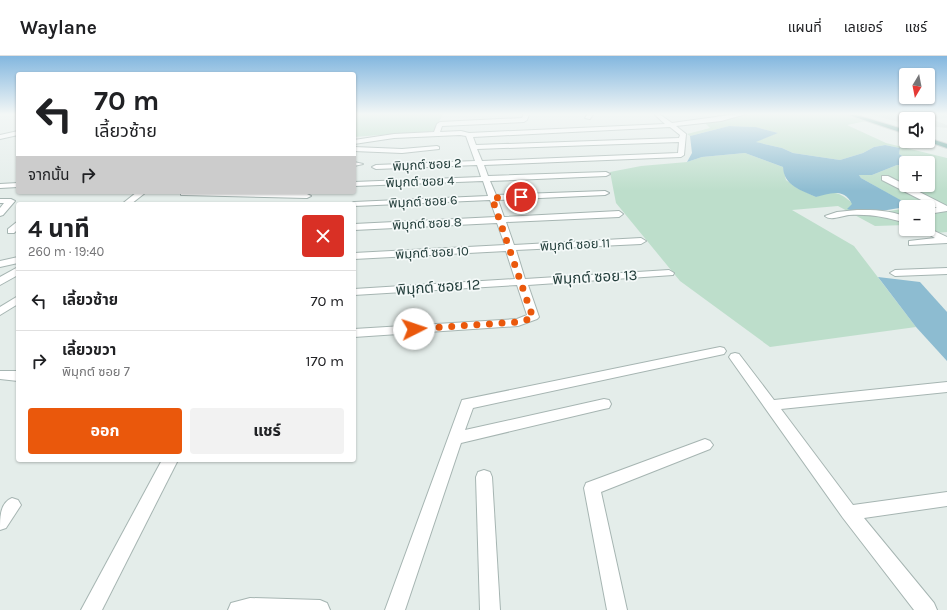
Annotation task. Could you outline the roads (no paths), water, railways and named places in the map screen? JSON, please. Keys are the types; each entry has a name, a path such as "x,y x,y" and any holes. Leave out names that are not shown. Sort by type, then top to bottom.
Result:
{"main road":[{"path":"935,142 947,146"}],"street":[{"path":"356,142 368,140"},
{"path":"356,333 518,322 533,318 501,220 478,162 473,140"},
{"path":"473,146 682,140"},
{"name":"พิมุกต์ ซอย 2","path":"376,166 681,155 682,140"},
{"path":"356,150 402,151 436,148"},
{"name":"พิมุกต์ ซอย 4","path":"356,184 606,174"},
{"path":"885,178 928,200"},
{"path":"0,186 16,185"},
{"name":"พิมุกต์ ซอย 6","path":"356,204 605,193"},
{"path":"129,202 140,194"},
{"path":"265,202 273,194 307,196"},
{"path":"0,201 11,202 0,213"},
{"path":"935,203 946,209 935,210"},
{"name":"พิมุกต์ ซอย 8","path":"356,227 619,214"},
{"path":"829,216 887,214 899,216"},
{"path":"11,231 16,226"},
{"path":"935,235 946,241"},
{"name":"พิมุกต์ ซอย 11","path":"510,248 641,241"},
{"path":"912,243 946,241"},
{"name":"พิมุกต์ ซอย 10","path":"356,256 510,248"},
{"path":"0,264 16,260"},
{"path":"0,282 16,271"},
{"path":"894,273 947,271"},
{"name":"พิมุกต์ ซอย 13","path":"521,281 669,273"},
{"name":"พิมุกต์ ซอย 12","path":"356,292 521,281"},
{"path":"0,312 16,300"},
{"path":"395,610 467,404 728,354 770,405 849,513 927,610"},
{"path":"0,375 16,376"},
{"path":"770,405 947,388"},
{"path":"456,438 604,404"},
{"path":"617,610 592,488 705,445"},
{"path":"91,610 169,462"},
{"path":"484,476 490,610"},
{"path":"849,513 947,499"},
{"path":"0,522 12,505"},
{"path":"246,609 320,610"}],"water":[{"path":"690,140 761,140 756,142 782,148 793,153 840,160 863,153 874,147 885,145 900,148 899,154 903,156 899,156 899,165 872,175 859,175 861,178 900,200 899,200 899,208 872,212 847,209 852,204 845,195 836,193 816,197 790,183 786,179 783,167 745,153 702,157 687,162 692,153"},
{"path":"878,277 920,282 947,312 947,361 916,327"}]}
